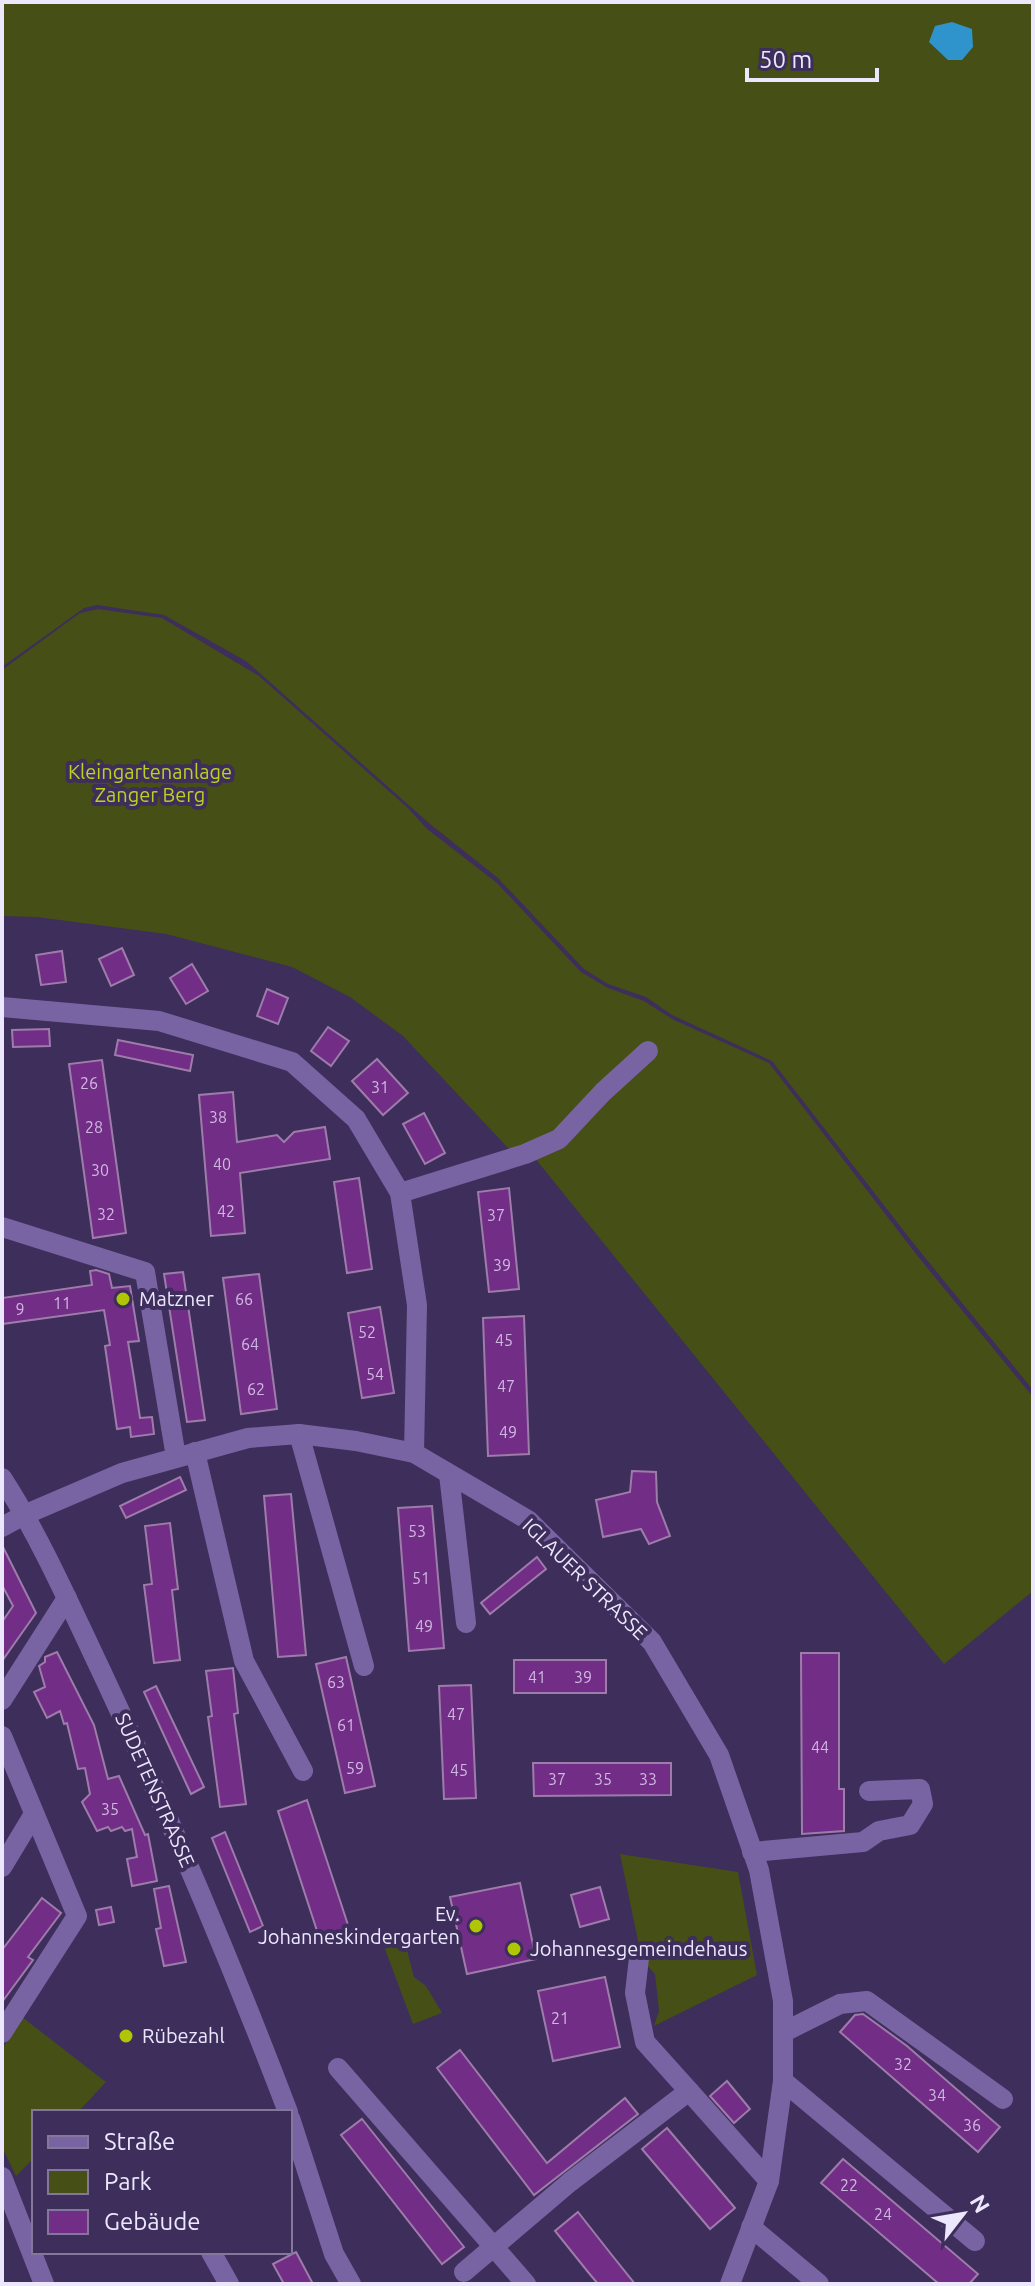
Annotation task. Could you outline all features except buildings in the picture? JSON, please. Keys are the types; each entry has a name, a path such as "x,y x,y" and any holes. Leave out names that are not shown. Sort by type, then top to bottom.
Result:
{"street":[{"path":"2,1007 159,1021 292,1062 356,1119 400,1193 417,1305 414,1453"},
{"path":"400,1193 525,1154 559,1139 603,1092 648,1051"},
{"path":"2,1227 145,1272 185,1454 244,1661 303,1771"},
{"path":"299,1434 364,1666"},
{"name":"IGLAUER STRASSE","path":"2,1527 122,1473 248,1438 299,1434 356,1441 414,1453 528,1520 652,1642 719,1755 759,1870 783,2001 783,2081 769,2181 730,2284"},
{"path":"449,1474 466,1623"},
{"name":"SUDETENSTRASSE","path":"2,1478 67,1598 136,1746 235,1974 287,2110"},
{"path":"2,1700 67,1598"},
{"path":"2,1736 77,1916 2,2033"},
{"path":"752,1852 863,1842 879,1831 910,1825 923,1804 920,1789 869,1791"},
{"path":"2,1867 34,1814"},
{"path":"639,1958 635,1993 645,2042 769,2181"},
{"path":"784,2032 840,2004 867,2001 1003,2099"},
{"path":"338,2068 526,2284"},
{"path":"783,2081 975,2241"},
{"path":"464,2272 570,2182 689,2091"},
{"path":"292,2124 334,2254 351,2284"},
{"path":"2,2177 32,2253"},
{"path":"751,2227 819,2284"},
{"path":"32,2254 44,2284"},
{"path":"212,2254 229,2284"}],"green space":[{"path":"2,2 1033,2 1033,1390 914,1244 772,1061 672,1015 646,997 608,984 584,969 498,878 430,824 246,661 164,615 97,605 84,608 2,667"},
{"name":"Kleingartenanlage Zanger Berg","path":"98,609 162,618 259,676 409,809 426,828 497,883 581,972 608,988 644,1001 672,1019 769,1063 916,1254 1033,1397 1033,1591 944,1664 534,1157 508,1148 403,1036 350,997 292,967 166,934 37,917 2,916 2,670 80,613"},
{"path":"620,1854 738,1872 757,1975 654,2026 659,2011 655,1974 642,1960"},
{"path":"401,1937 414,1977 426,1986 442,2013 413,2024 385,1949"},
{"path":"22,2017 106,2082 80,2110 32,2110 32,2160 16,2176 2,2147 2,2049"}],"water":[{"path":"952,22 972,29 973,47 962,60 948,60 929,42 935,26"}],"place":[{"name":"Matzner","path":"123,1299"},
{"name":"Ev. Johanneskindergarten","path":"476,1926"},
{"name":"Johannesgemeindehaus","path":"514,1949"},
{"name":"Rübezahl","path":"126,2036"}]}
